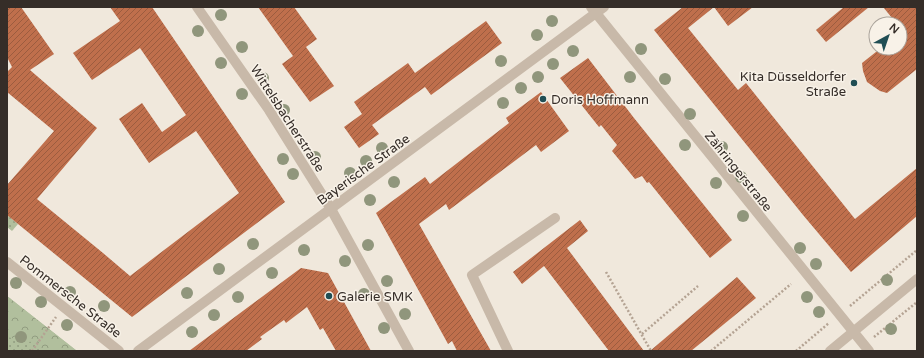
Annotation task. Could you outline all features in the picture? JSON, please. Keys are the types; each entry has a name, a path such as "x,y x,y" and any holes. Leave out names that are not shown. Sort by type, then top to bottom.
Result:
{"street":[{"name":"Wittelsbacherstraße","path":"197,7 269,110 331,209 409,351"},
{"name":"Bayerische Straße","path":"138,351 331,209 593,10 604,7"},
{"name":"Zähringerstraße","path":"593,10 868,351"},
{"path":"508,351 472,275 555,218"},
{"name":"Pommersche Straße","path":"7,262 120,351"},
{"path":"830,351 917,280"}],"path":[{"path":"847,308 917,250"},
{"path":"606,272 651,351"},
{"path":"711,351 791,284"},
{"path":"642,334 698,286"},
{"path":"875,337 917,302"},
{"path":"32,351 63,307"},
{"path":"796,351 830,322"}],"green space":[{"path":"7,215 18,224 12,231 7,227"},
{"path":"7,296 77,351 7,351"},
{"path":"7,296 77,351 40,351 41,343 35,340 30,342 7,337"}],"building":[{"path":"7,7 21,7 54,54 30,70 97,128 37,199 130,276 239,193 196,131 149,163 119,119 142,103 162,132 186,115 140,48 92,80 73,53 120,21 110,7 152,7 285,202 132,317 7,215 7,185 54,131 7,92 7,72 12,67 7,57"},
{"path":"258,7 294,7 317,39 306,47 334,86 310,102 282,64 293,56"},
{"path":"683,7 714,7 688,28 738,90 746,83 855,219 917,168 917,216 851,272 803,215 654,30"},
{"path":"714,7 753,7 728,26"},
{"path":"844,7 869,7 826,42 816,30"},
{"path":"883,7 917,7 917,69 887,93 880,91 867,82 862,63 871,56 908,56 908,16 890,16"},
{"path":"486,21 502,43 431,95 425,87 372,125 379,134 359,148 344,127 362,114 354,102 408,63 415,73"},
{"path":"588,58 732,240 710,258 649,182 647,183 642,176 635,179 612,151 617,145 601,125 599,127 560,78"},
{"path":"541,92 569,131 541,152 536,145 449,210 446,204 419,224 491,351 457,351 452,341 448,344 376,213 425,177 430,184 509,123 506,118"},
{"path":"580,220 588,231 567,248 644,351 609,351 544,266 522,284 513,272"},
{"path":"301,268 328,273 371,351 336,351 323,328 320,330 307,307 286,323 284,320 260,337 262,339 246,351 189,351"},
{"path":"737,277 756,298 691,351 650,351"}],"place":[{"name":"Kita Düsseldorfer Straße","path":"854,83"},
{"name":"Doris Hoffmann","path":"543,99"},
{"name":"Galerie SMK","path":"329,296"}]}
